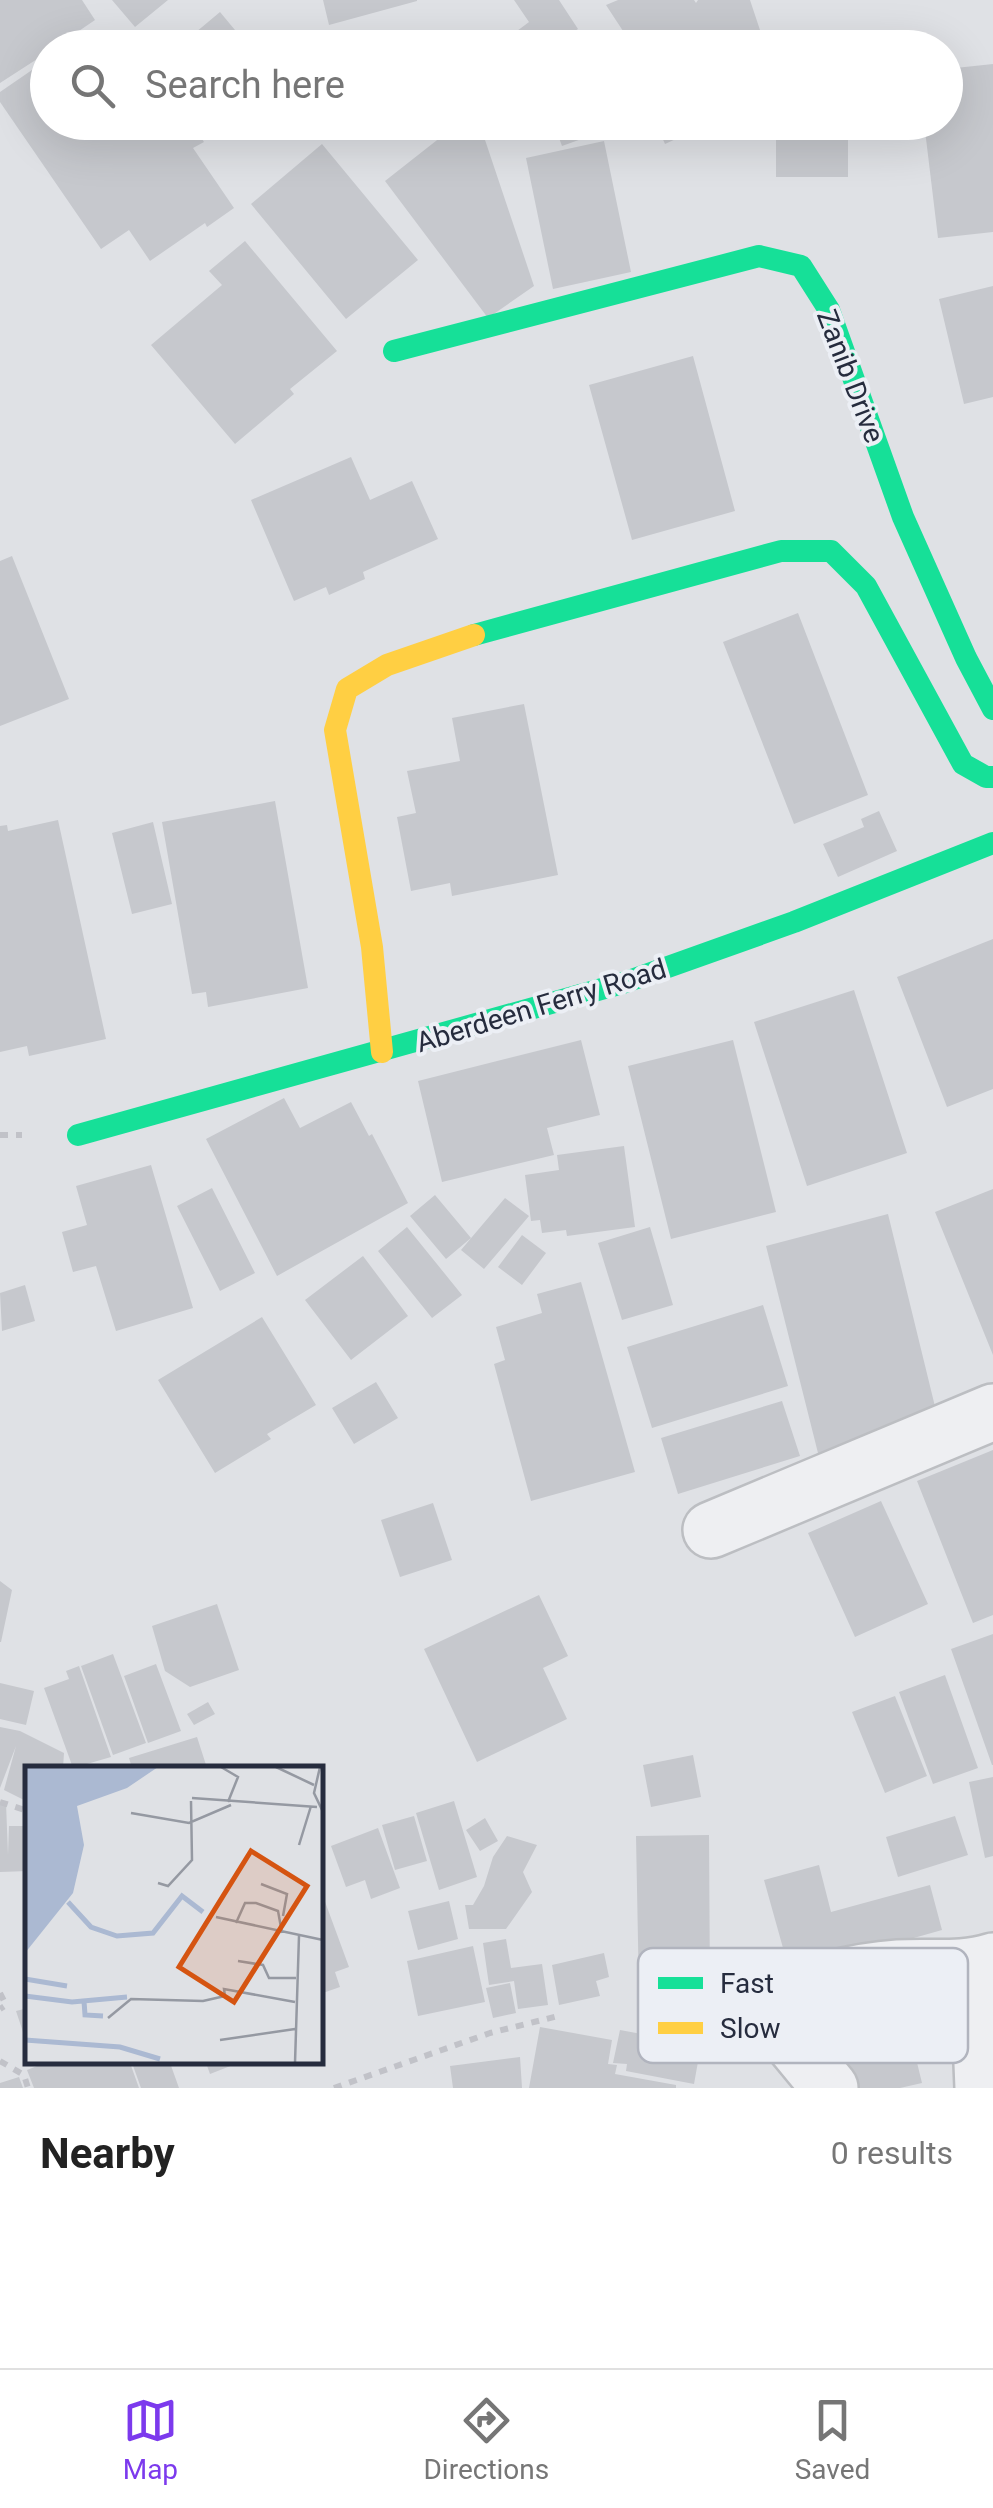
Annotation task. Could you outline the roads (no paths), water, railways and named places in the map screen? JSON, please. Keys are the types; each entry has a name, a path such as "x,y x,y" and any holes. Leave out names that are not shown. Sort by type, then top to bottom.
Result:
{"street":[{"name":"Zanib Drive","path":"394,351 759,256 801,266 829,310 903,517 993,709"},
{"path":"382,1052 372,947 335,730 347,689 387,665 474,635 781,550 831,551 866,586 963,764 993,777"},
{"name":"Aberdeen Ferry Road","path":"78,1135 624,983 794,922 993,843"},
{"path":"711,1530 993,1412"},
{"path":"983,2088 986,1963"},
{"path":"809,2063 830,2088"}]}
